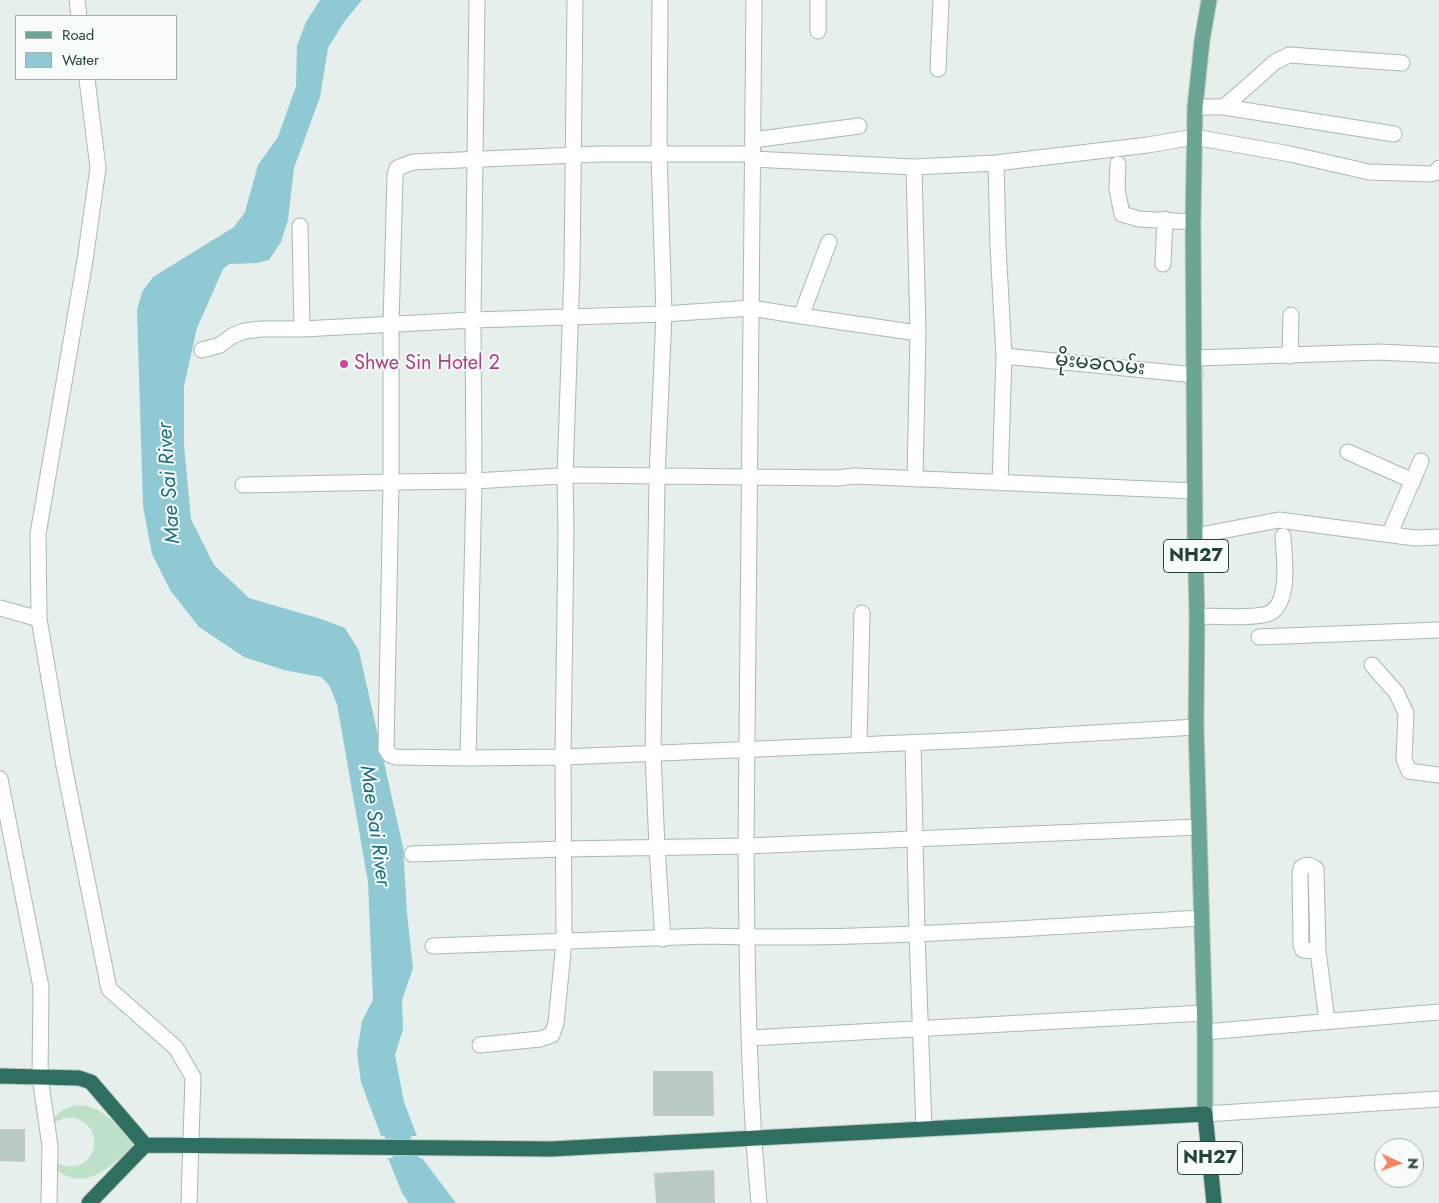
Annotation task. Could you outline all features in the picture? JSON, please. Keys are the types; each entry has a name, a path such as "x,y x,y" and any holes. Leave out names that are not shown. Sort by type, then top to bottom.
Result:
{"highway":[{"path":"0,1076 79,1078 91,1082 145,1145"},
{"path":"89,1203 145,1145 552,1149 1205,1114"},
{"name":"NH27","path":"1205,1114 1214,1203"}],"main road":[{"name":"NH27","path":"1205,1114 1205,1032 1196,727 1194,137 1202,41 1209,0"}],"street":[{"path":"77,0 79,15"},
{"path":"468,758 474,481 473,320 477,0"},
{"path":"480,1045 540,1039 552,1035 556,1023 564,942 565,476 571,316 575,0"},
{"path":"660,0 659,153 664,314 657,476 653,753 656,848 663,939"},
{"path":"754,0 746,846 753,1138 760,1203"},
{"path":"818,0 818,31"},
{"path":"938,69 941,0"},
{"path":"1224,107 1276,62 1289,55 1402,62"},
{"path":"87,80 98,168 85,260 38,534 39,619 64,766 109,989 176,1048 193,1077 189,1203"},
{"path":"1195,107 1224,107 1394,134"},
{"path":"753,151 859,126"},
{"path":"1196,727 976,740 563,757 468,758 396,757 390,755 386,749 392,325 395,176 397,168 413,162 574,155 753,151 914,167 996,163 1148,145 1194,137 1290,154 1369,172 1431,174 1437,172 1439,168"},
{"path":"996,163 1004,356 1000,484"},
{"path":"1118,164 1117,189 1122,214 1139,218 1194,222"},
{"path":"914,167 918,333 915,479"},
{"path":"1162,264 1165,219"},
{"path":"300,226 302,329"},
{"path":"801,316 829,242"},
{"path":"202,350 220,345 232,336 244,331 261,329 302,329 473,320 664,314 751,308 918,333"},
{"path":"1290,356 1291,316"},
{"path":"1195,358 1379,352 1439,355"},
{"name":"မိုးမခလမ်း","path":"1004,356 1195,375"},
{"path":"1348,452 1413,481"},
{"path":"1390,533 1421,462"},
{"path":"243,485 474,481 565,476 838,478 854,476 1195,492"},
{"path":"1195,536 1279,520 1390,533 1415,538 1439,537"},
{"path":"1197,616 1251,616 1268,614 1275,609 1281,600 1284,584 1283,536"},
{"path":"0,608 39,619"},
{"path":"858,745 862,613"},
{"path":"1259,636 1439,630"},
{"path":"1372,665 1396,692 1406,714 1404,759 1409,771 1439,775"},
{"path":"913,742 924,1128"},
{"path":"0,778 41,987 40,1077 50,1146 49,1203"},
{"path":"412,854 746,846 1199,827"},
{"path":"1318,951 1303,950 1302,945 1300,873 1301,868 1305,866 1312,866 1316,869 1318,951 1326,1021"},
{"path":"433,946 707,936 917,934 1202,918"},
{"path":"1205,1032 1439,1012"},
{"path":"750,1038 1204,1013"},
{"path":"1205,1114 1439,1099"}],"green space":[{"path":"76,1105 100,1111 132,1140 132,1148 109,1167 93,1176 84,1178 65,1175 56,1169 52,1160 65,1166 76,1166 85,1162 91,1155 94,1146 94,1136 89,1127 80,1120 70,1117 54,1123 51,1120 64,1109"}],"water":[{"path":"320,0 362,0 344,22 328,48 320,97 294,168 288,220 281,242 269,260 257,263 229,264 223,269 197,328 184,386 184,445 191,519 214,565 249,598 345,628 359,651 403,847 413,968 402,1000 403,1029 395,1055 404,1102 417,1136 381,1136 361,1082 357,1053 362,1021 373,1000 368,882 337,704 329,685 321,677 284,670 244,657 199,627 170,590 152,554 143,506 137,310 142,292 153,277 234,227 245,212 258,165 278,137 296,86 297,46 306,22"},
{"path":"388,1158 422,1158 456,1203 409,1203 402,1193"}],"building":[{"path":"653,1071 713,1071 714,1116 653,1116"},
{"path":"0,1129 25,1129 25,1162 0,1161"},
{"path":"714,1170 715,1203 656,1203 654,1173"}],"waterway":[{"name":"Mae Sai River","path":"386,1107 408,1163 434,1203"}],"place":[{"name":"Shwe Sin Hotel 2","path":"344,364"}]}
